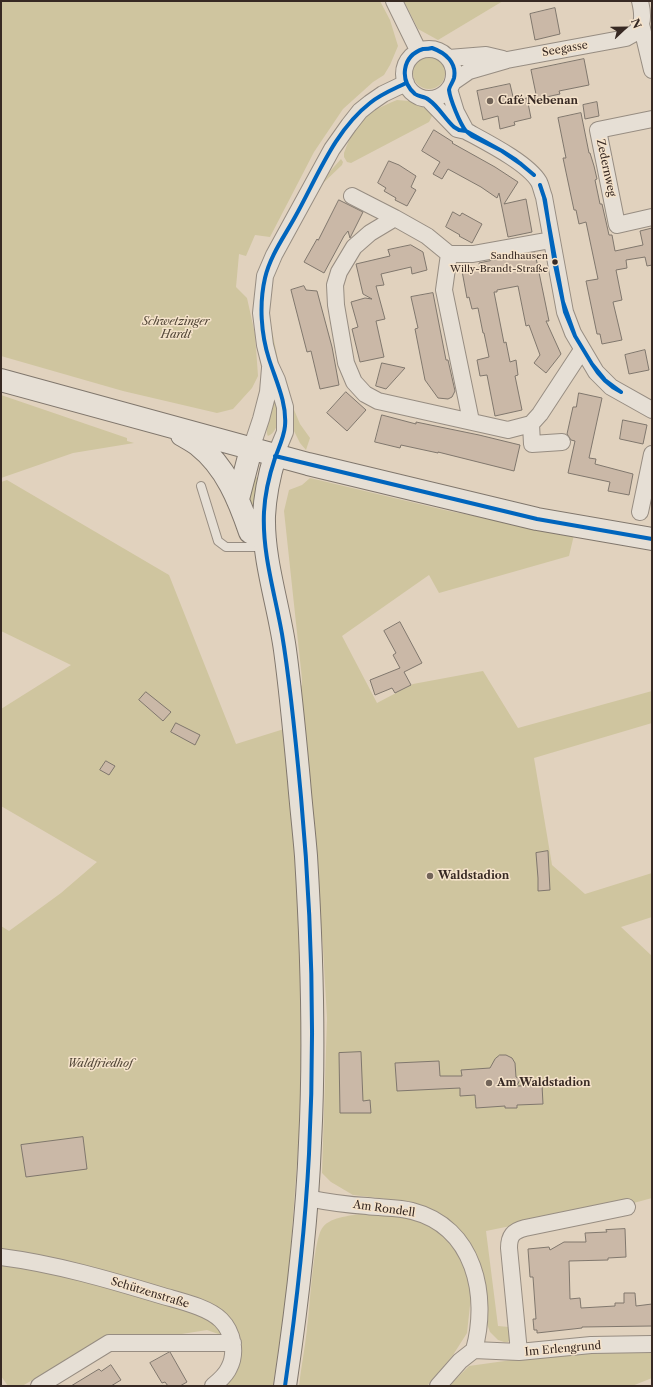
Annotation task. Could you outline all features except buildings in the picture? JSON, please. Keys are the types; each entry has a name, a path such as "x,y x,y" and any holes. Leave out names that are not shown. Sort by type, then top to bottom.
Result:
{"main road":[{"path":"1,380 275,456 537,519 652,539"},
{"path":"166,426 198,444 213,460 224,473 238,499 250,532 265,543"},
{"path":"238,499 251,449"},
{"path":"275,456 265,497 265,543 286,656 294,728 306,855 313,1010 312,1096 307,1198 294,1328 285,1386"}],"street":[{"path":"394,1 418,50"},
{"path":"640,1 642,12 641,24 652,70"},
{"name":"Seegasse","path":"451,86 469,71 506,60 626,38 634,34 641,24"},
{"path":"427,48 435,49 443,52 449,58 455,74 451,86 444,95 436,98 421,98 409,89 404,76 404,68 407,61 418,50 427,48"},
{"name":"Seegasse","path":"449,58 486,55 506,60"},
{"path":"275,456 285,432 285,407 265,345 262,313 265,276 274,255 332,149 349,125 360,111 370,103 383,94 406,83"},
{"path":"451,86 456,112 466,131"},
{"path":"428,99 457,129 466,131 532,172 539,182 544,197 565,312 573,334 596,372 611,387 652,410"},
{"name":"Zedernweg","path":"652,119 598,130 617,225 652,217"},
{"path":"352,196 427,236 449,254 473,254 551,240"},
{"path":"395,218 370,233 354,247 339,272 335,286 336,305 346,363 354,382 365,394 378,401 508,430 531,424 540,414 582,350"},
{"path":"449,254 444,290 471,421"},
{"path":"251,449 268,392 270,364"},
{"path":"531,424 532,444 562,442"},
{"path":"640,512 652,454"},
{"name":"Am Rondell","path":"307,1198 413,1211 432,1219 451,1233 461,1244 469,1258 474,1268 477,1282 479,1296 478,1335 474,1350"},
{"path":"519,1352 509,1248 510,1237 513,1233 525,1228 627,1207"},
{"name":"Schützenstraße","path":"1,1257 84,1274 122,1284 198,1308 212,1314 222,1321 230,1332 233,1343 233,1356 230,1367 213,1386"},
{"path":"39,1386 109,1343 233,1343"},
{"name":"Im Erlengrund","path":"474,1350 519,1352 591,1346 652,1344"},
{"path":"438,1386 460,1361 474,1350"}],"lane":[{"path":"201,486 218,541 226,547 265,543"}],"green space":[{"name":"Schwetzinger Hardt","path":"1,1 380,1 390,20 398,46 390,65 384,75 373,82 343,109 314,152 270,237 255,235 246,256 239,254 236,287 247,298 255,334 258,376 252,388 233,409 217,413 123,391 1,356"},
{"path":"404,1 503,1 438,40 418,29"},
{"path":"426,57 432,57 442,64 445,73 444,79 438,86 432,89 426,89 416,82 413,76 413,70 420,60"},
{"path":"397,100 409,101 431,111 432,116 429,122 351,163 347,162 344,157 344,153 353,132 358,125 376,109"},
{"path":"341,159 343,162 342,165 319,187 296,228 273,275 269,297 269,316 278,360 292,405 300,424 310,438 306,450 300,443 292,427 283,384 272,343 268,316 268,284 316,187"},
{"path":"1,395 127,438 127,441 134,443 73,453 1,478"},
{"path":"276,397 278,413 277,424 272,433 268,436 268,423"},
{"path":"249,476 260,478 256,527 245,487"},
{"path":"310,478 449,511 574,535 569,556 439,593 429,575 342,636 377,703 413,684 483,671 518,728 652,691 652,723 534,758 552,865 585,894 652,873 652,917 621,927 652,956 652,1198 630,1204 486,1231 498,1326 509,1327 511,1338 508,1342 498,1340 490,1332 484,1316 484,1296 436,1212 411,1202 353,1195 331,1182 322,1173 327,1018 323,948 301,686 302,679 284,511 289,490 302,485"},
{"name":"Waldfriedhof","path":"7,480 169,575 236,744 284,729 294,825 303,986 299,1135 288,1286 273,1386 225,1386 238,1370 238,1348 224,1336 207,1330 87,1349 22,1386 8,1386 1,1376 1,926 9,931 61,893 97,862 1,806 1,709 71,665 1,631 1,482"},
{"path":"365,1213 404,1217 418,1221 442,1235 455,1249 467,1271 471,1296 467,1333 453,1355 427,1386 299,1386 314,1259 320,1234 323,1227 327,1223 342,1217"},
{"path":"652,1351 652,1378 632,1386 449,1386 469,1366 519,1359 598,1352"}],"transit line":[{"path":"432,48 442,53 452,63 454,73 449,90 453,105 466,131 459,130 454,127 433,103 426,98 415,94 407,82 405,69 411,57 416,52 423,49 432,48"},
{"path":"285,1386 300,1270 305,1212 311,1109 312,1020 308,886 299,777 288,675 282,634 267,558 264,527 266,491 284,434 285,417 283,400 264,339 262,298 267,270 274,254 336,141 357,114 370,103 383,94 406,83"},
{"path":"466,131 502,151"},
{"path":"466,131 472,136 502,151"},
{"path":"502,151 534,175"},
{"path":"502,151 534,175"},
{"path":"540,185 545,200 548,220"},
{"path":"540,185 544,197 548,220"},
{"path":"548,220 563,302"},
{"path":"548,220 555,265 563,302"},
{"path":"563,302 575,336"},
{"path":"563,302 565,312 575,336"},
{"path":"575,336 592,364"},
{"path":"575,336 592,364"},
{"path":"592,364 605,380 621,392"},
{"path":"592,364 598,373 612,387 621,392"},
{"path":"275,456 537,519 652,539"}],"place":[{"name":"Café Nebenan","path":"490,101"},
{"name":"Sandhausen Willy-Brandt-Straße","path":"555,262"},
{"name":"Waldstadion","path":"430,876"},
{"name":"Am Waldstadion","path":"489,1083"}]}
